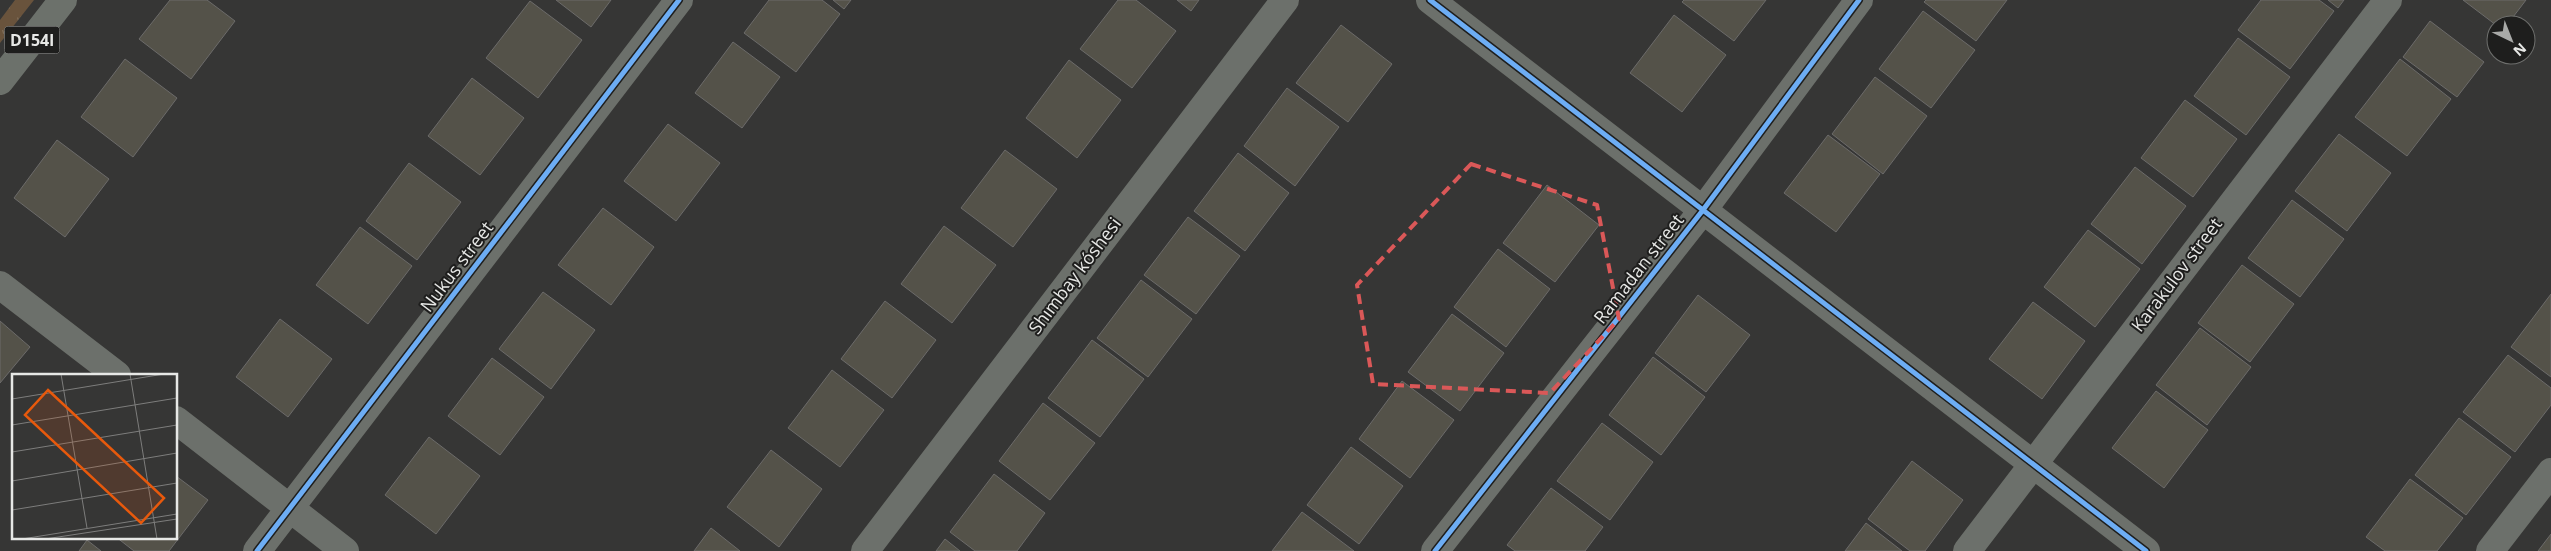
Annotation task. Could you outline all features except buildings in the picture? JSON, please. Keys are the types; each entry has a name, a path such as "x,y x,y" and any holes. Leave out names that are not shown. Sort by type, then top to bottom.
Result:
{"main road":[{"name":"D154l","path":"0,81 63,0"}],"street":[{"name":"Nukus street","path":"258,551 679,0"},
{"name":"Shımbay kóshesi","path":"865,551 1284,0"},
{"path":"1430,0 2146,551"},
{"name":"Ramadan street","path":"1435,551 1703,210 1860,0"},
{"name":"Karakulov street","path":"1967,551 2388,0"},
{"path":"0,286 116,374"},
{"path":"178,422 345,551"},
{"path":"2490,551 2551,472"}],"highlighted area":[{"path":"1471,164 1597,205 1619,319 1550,393 1373,384 1357,285"}],"green space":[{"path":"15,0 34,0 0,43 0,20"}],"cycle path":[{"path":"257,551 679,0"},
{"path":"1430,0 2146,551"},
{"path":"1435,551 1703,210 1859,0"}]}
